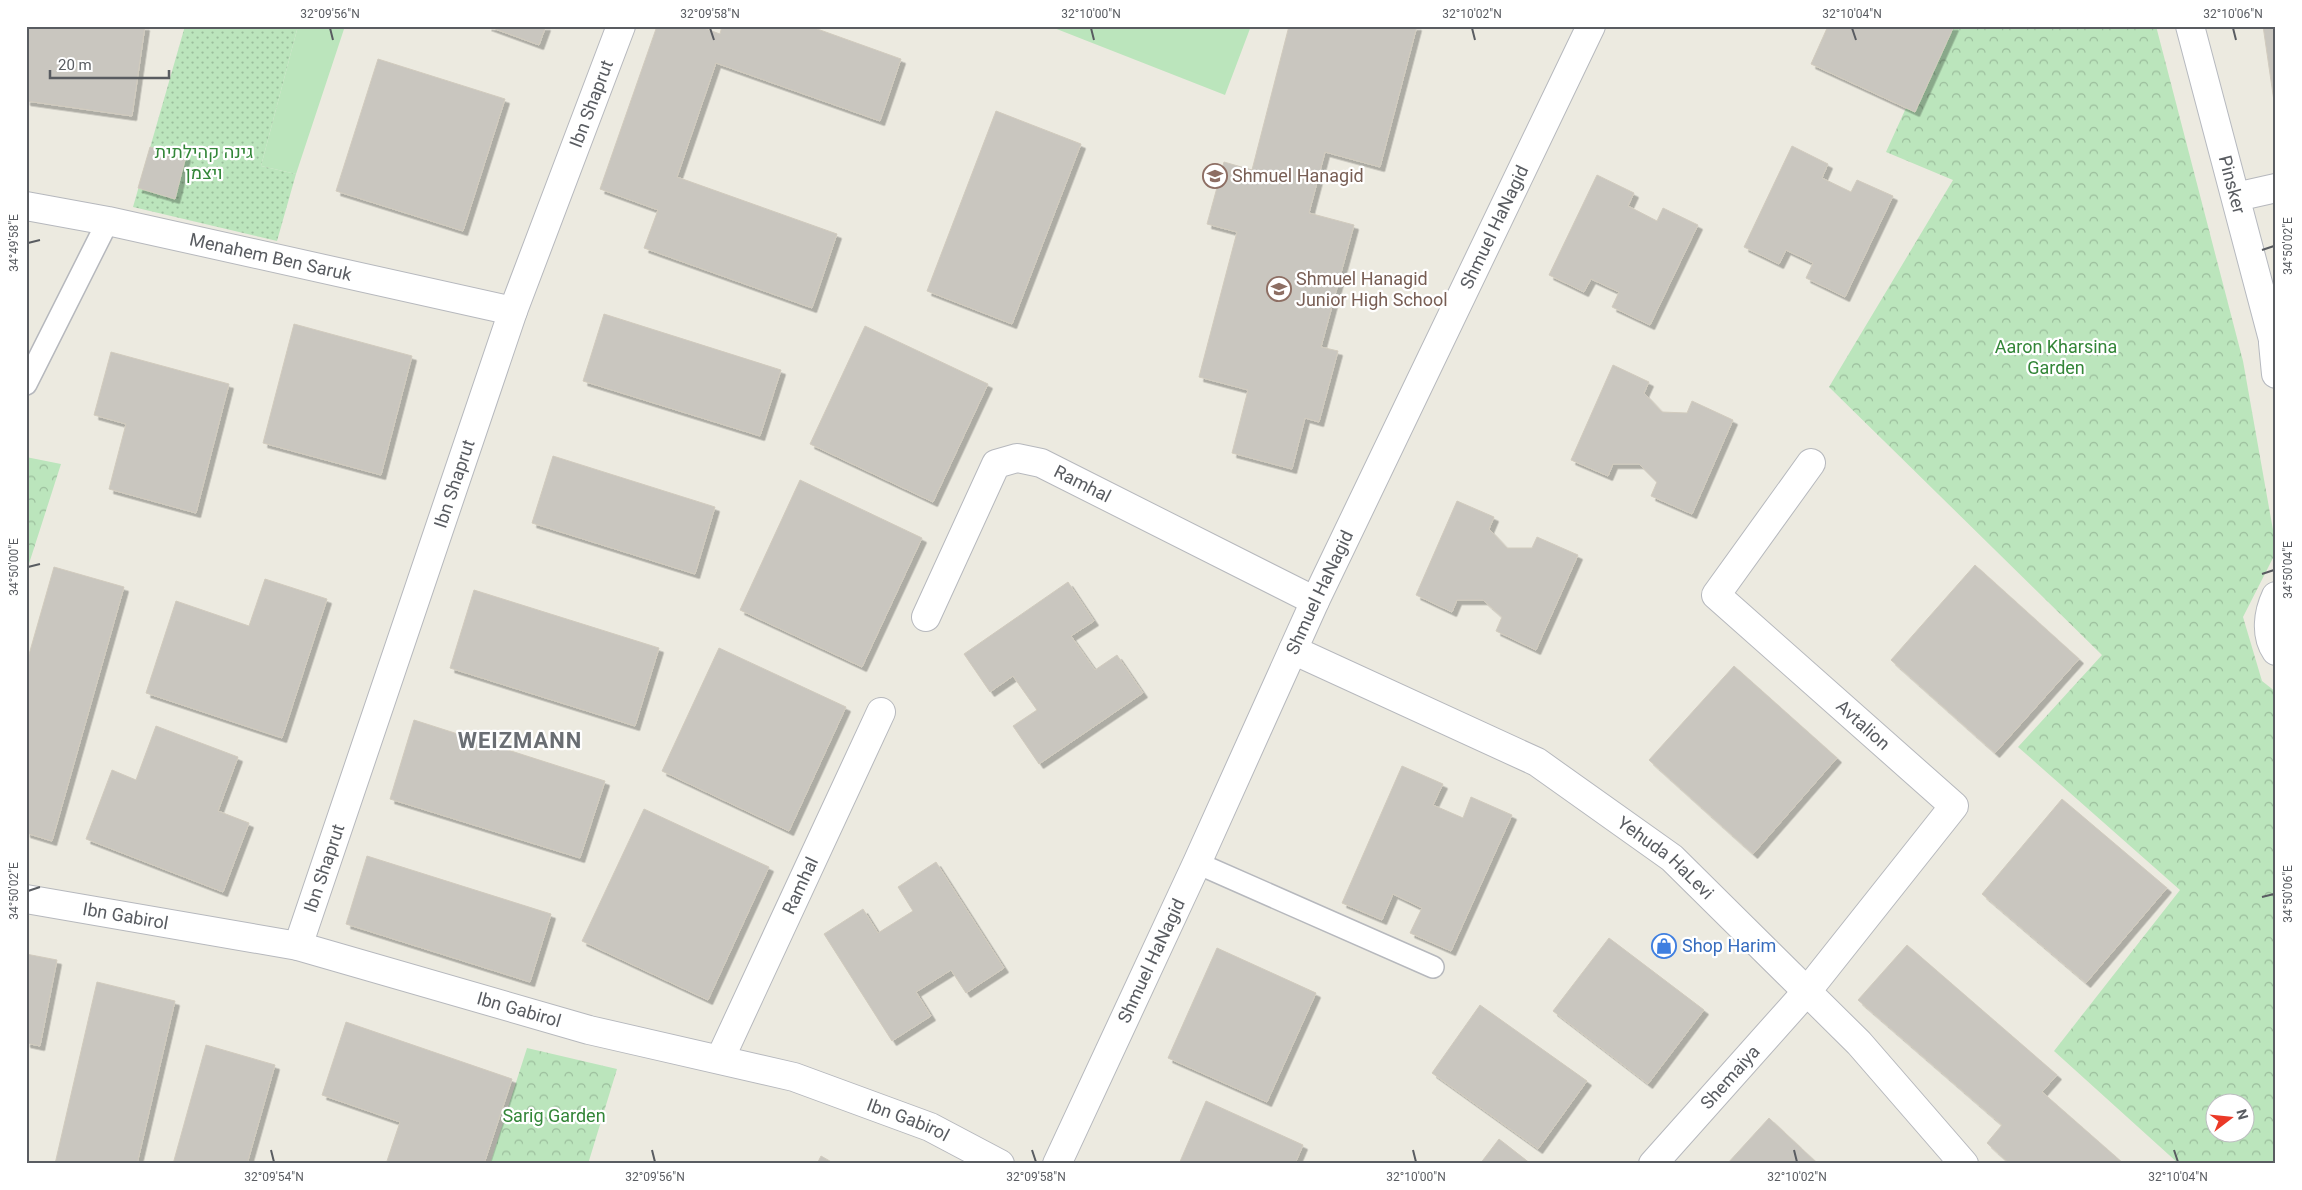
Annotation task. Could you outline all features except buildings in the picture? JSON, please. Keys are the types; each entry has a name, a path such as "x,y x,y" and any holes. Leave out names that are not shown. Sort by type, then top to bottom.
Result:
{"street":[{"name":"Ibn Shaprut","path":"298,946 513,312 621,26"},
{"name":"Shmuel HaNagid","path":"1057,1164 1197,863 1315,601 1591,26"},
{"name":"Pinsker","path":"2190,26 2274,347 2276,374"},
{"path":"2236,198 2276,188"},
{"name":"Menahem Ben Saruk","path":"26,206 108,221 513,312"},
{"name":"Ramhal","path":"926,617 996,464 1017,458 1041,463 1315,601"},
{"name":"Avtalion","path":"1808,990 1954,806 1716,595 1811,463"},
{"path":"2276,596 2271,607 2268,628 2276,651"},
{"name":"Yehuda HaLevi","path":"1294,650 1538,762 1672,858 1808,990 1866,1050 1964,1164"},
{"name":"Ramhal","path":"720,1059 881,712"},
{"name":"Ibn Gabirol","path":"26,899 298,946 589,1030 794,1077 930,1128 1000,1164"},
{"name":"Shemaiya","path":"1653,1164 1808,990"}],"lane":[{"path":"26,384 108,221"},
{"path":"1197,863 1433,967"}],"green space":[{"name":"גינה קהילתית ויצמן","path":"185,26 298,26 261,166 296,174 277,241 133,207"},
{"path":"298,26 345,26 296,174 261,166"},
{"path":"1049,26 1251,26 1225,95"},
{"name":"Aaron Kharsina Garden","path":"1954,26 2156,26 2243,361 2276,547 2276,552 2243,617 2262,681 2276,692 2276,1164 2179,1164 2054,1051 2180,890 2018,747 2102,655 1829,387 1953,180 1886,152 1906,108 1915,112"},
{"path":"26,457 61,464 26,573"},
{"name":"Sarig Garden","path":"527,1048 617,1069 588,1164 490,1164"}],"place":[{"name":"Shmuel Hanagid","path":"1215,176"},
{"name":"Shmuel Hanagid Junior High School","path":"1279,289"},
{"name":"Shop Harim","path":"1664,946"}],"district":[{"name":"WEIZMANN","path":"520,740"}]}
